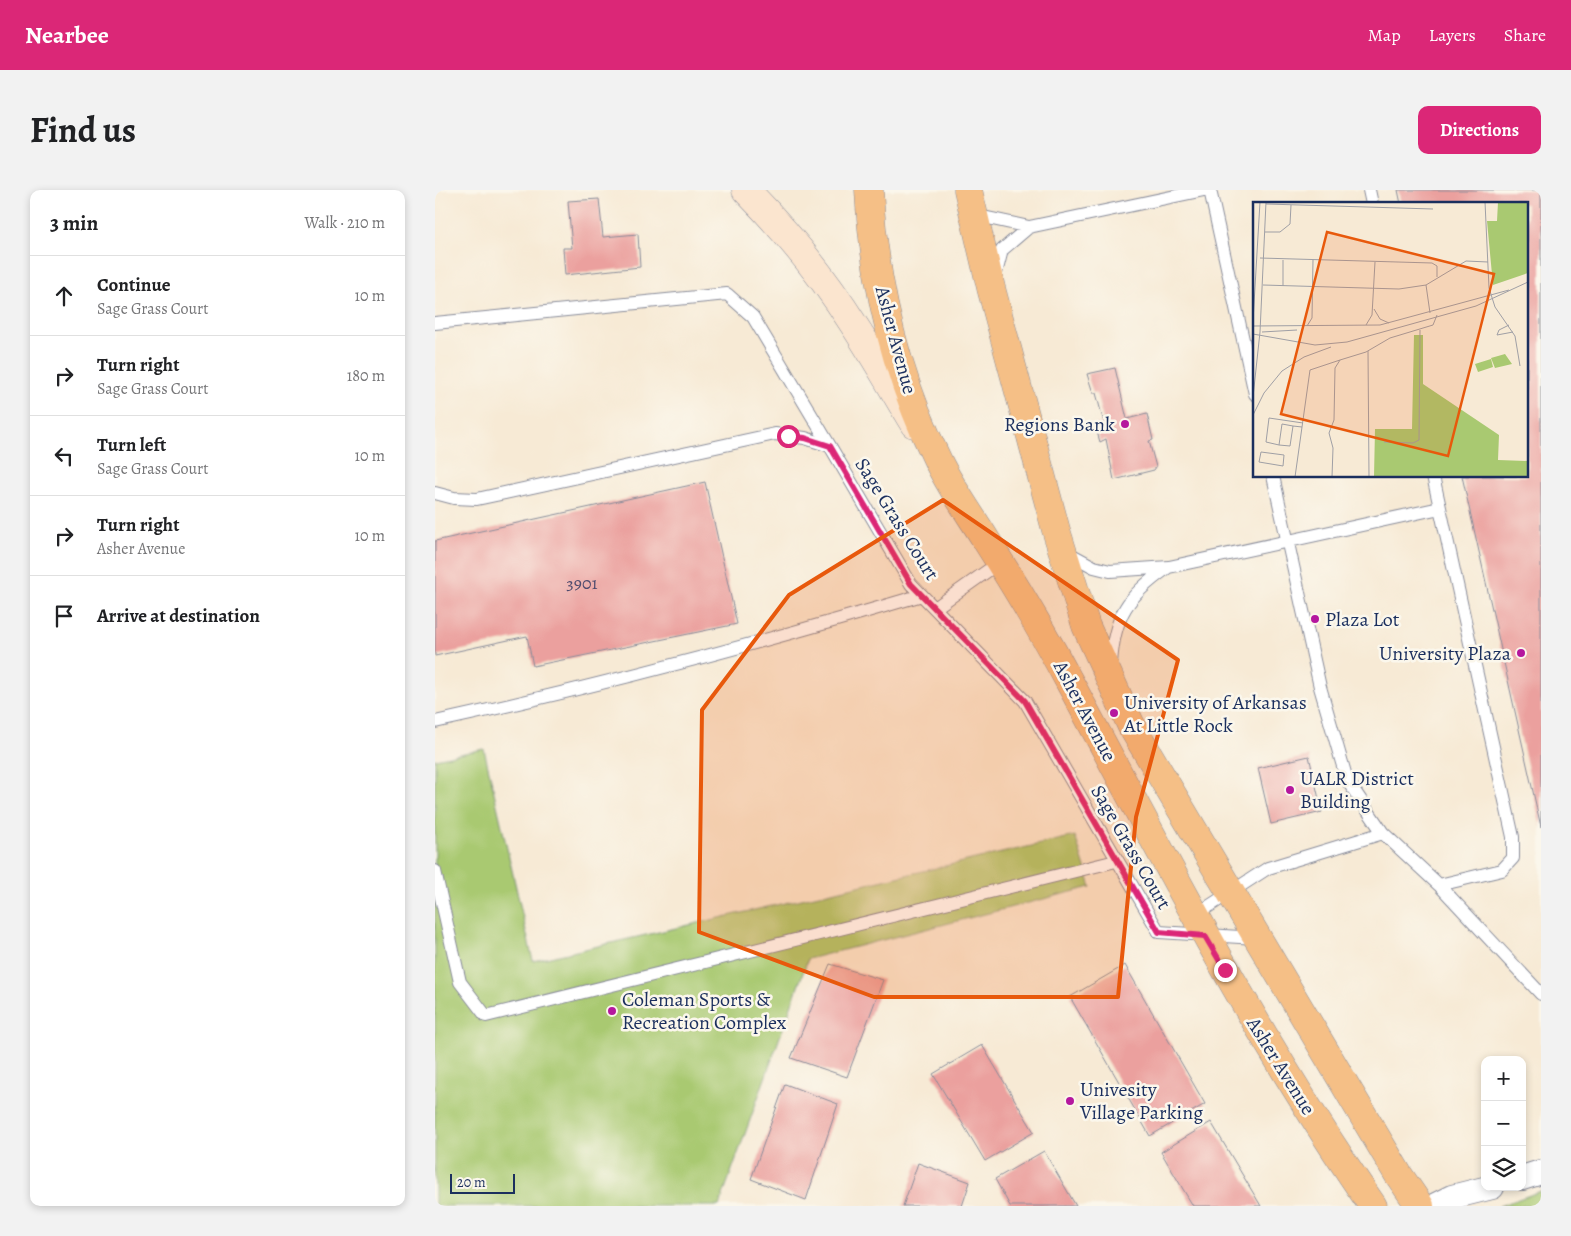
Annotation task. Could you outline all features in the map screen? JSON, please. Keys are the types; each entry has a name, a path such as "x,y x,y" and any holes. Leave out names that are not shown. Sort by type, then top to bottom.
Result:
{"main road":[{"path":"746,190 793,240 819,274 855,326 938,463"},
{"name":"Asher Avenue","path":"869,190 879,286 900,374 938,463 1034,617 1200,926 1274,1054 1334,1150 1373,1206"},
{"path":"949,190 958,218 991,288"},
{"name":"Asher Avenue","path":"971,202 991,288 1056,530 1086,626 1109,680 1131,725 1398,1174 1420,1206"}],"street":[{"path":"1526,1177 1541,1172"},
{"path":"1433,1206 1452,1196 1481,1189"}],"lane":[{"path":"991,288 1002,250 1029,227 1204,190"},
{"path":"1210,190 1253,385"},
{"path":"971,202 1029,227"},
{"path":"435,323 727,294 753,317 830,446"},
{"name":"Sage Grass Court","path":"435,493 454,498 477,499 775,434 805,438 830,446 911,584 1025,701 1159,932 1200,926 1259,938"},
{"path":"1273,478 1320,687 1347,780 1383,833 1439,885 1541,994"},
{"path":"1433,478 1511,829 1513,858 1502,870 1439,885"},
{"path":"1056,530 1072,555 1093,567 1121,571 1169,567 1439,508"},
{"path":"935,608 1000,562"},
{"path":"1109,680 1113,636 1119,619 1139,589 1169,567"},
{"path":"435,722 543,698 757,644 922,595"},
{"path":"1200,926 1232,892 1268,868 1383,833"},
{"path":"435,871 460,982 486,1016 1117,861"}],"highlighted area":[{"path":"943,500 1178,660 1136,817 1118,997 874,997 699,932 702,710 789,595"}],"green space":[{"name":"Coleman Sports & Recreation Complex","path":"484,749 533,961 1075,836 1091,887 808,959 719,1206 435,1206 435,759"},
{"path":"1541,1191 1541,1206 1499,1206"}],"building":[{"name":"University Plaza","path":"1398,190 1541,190 1541,827 1462,478 1529,478 1529,202 1401,202"},
{"path":"599,199 603,237 638,234 640,267 565,275 563,248 572,248 568,201"},
{"name":"Regions Bank","path":"1115,368 1127,419 1147,414 1153,440 1149,441 1156,467 1154,470 1114,480 1106,439 1100,442 1095,425 1104,423 1096,393 1093,393 1087,374"},
{"path":"705,482 737,624 533,666 527,636 435,656 435,541"},
{"name":"UALR District Building","path":"1309,756 1322,812 1271,824 1258,768"},
{"path":"830,964 883,980 847,1077 791,1058"},
{"path":"1125,965 1205,1104 1150,1136 1070,997"},
{"path":"982,1045 1034,1132 985,1161 933,1074"},
{"path":"785,1084 838,1104 806,1200 751,1179"},
{"path":"1211,1122 1261,1206 1193,1206 1161,1152"},
{"path":"1044,1151 1076,1206 1010,1206 995,1179"},
{"path":"918,1163 970,1182 962,1206 903,1206"}],"place":[{"name":"Regions Bank","path":"1125,424"},
{"name":"Plaza Lot","path":"1315,619"},
{"name":"University Plaza","path":"1521,653"},
{"name":"University of Arkansas At Little Rock","path":"1114,713"},
{"name":"UALR District Building","path":"1290,790"},
{"name":"Coleman Sports & Recreation Complex","path":"612,1011"},
{"name":"Univesity Village Parking","path":"1070,1101"}],"route":[{"path":"788,436 805,438 830,446 911,584 1025,701 1159,932 1205,936 1225,970"}]}
